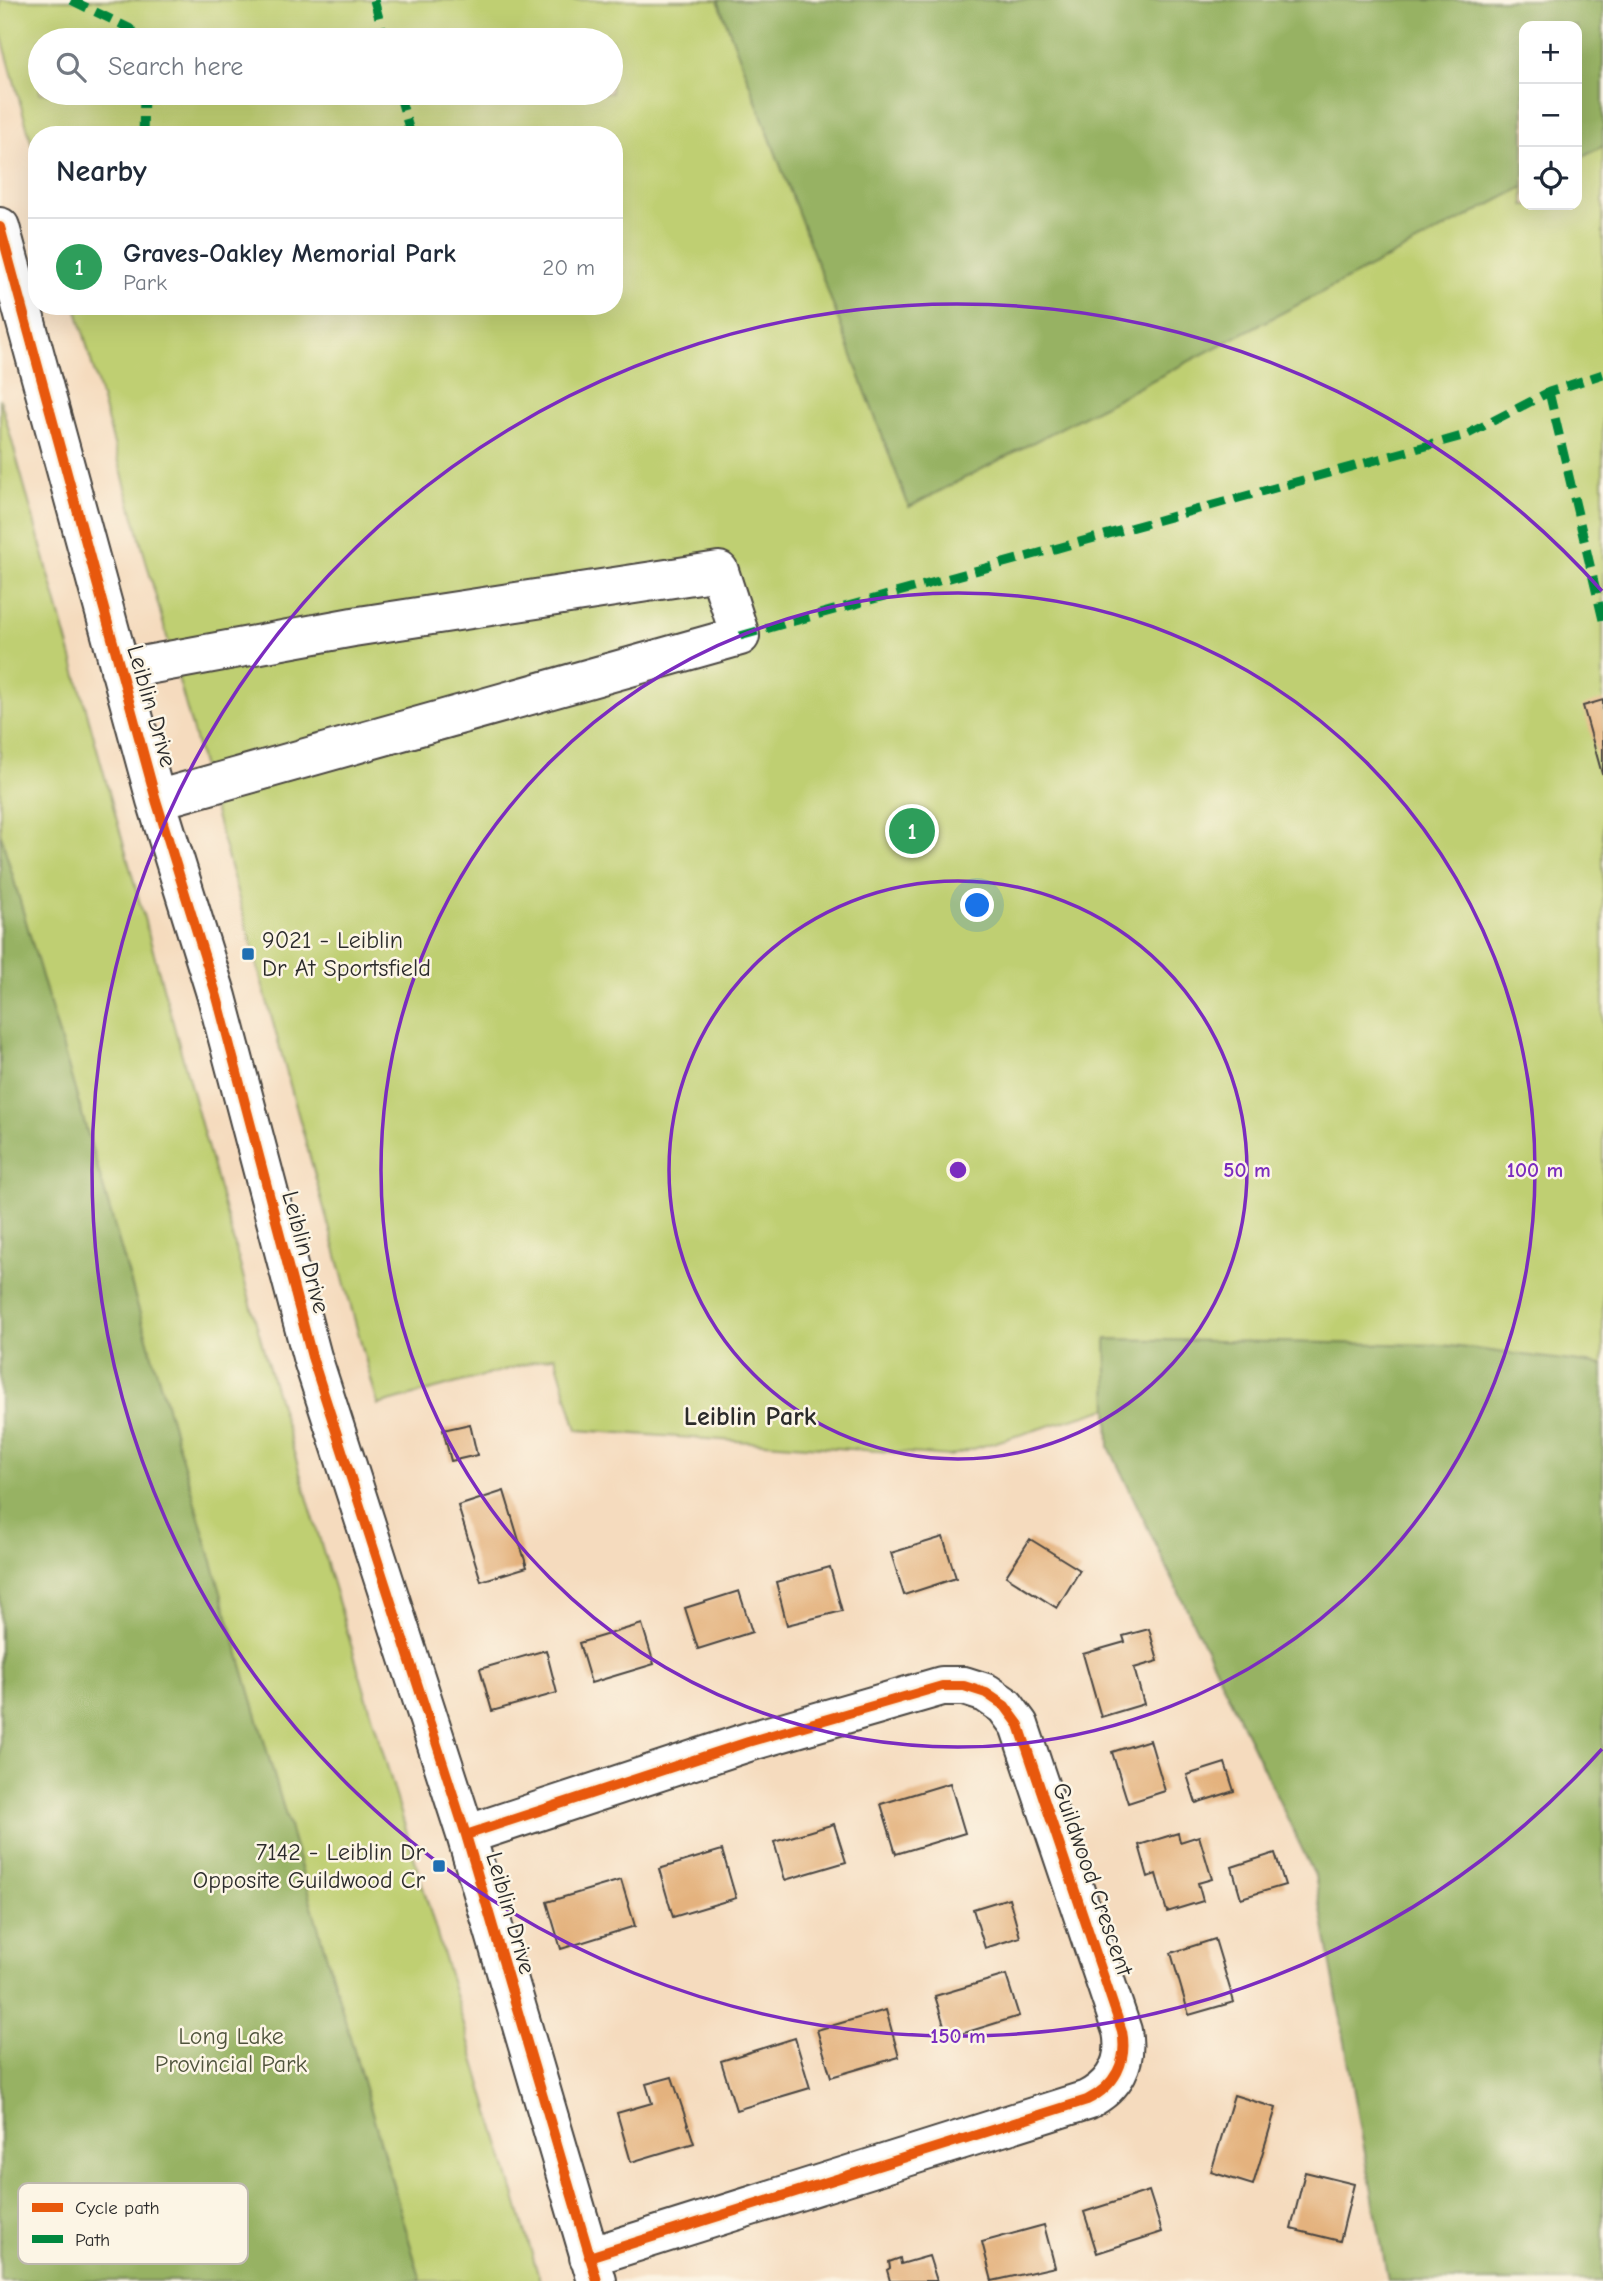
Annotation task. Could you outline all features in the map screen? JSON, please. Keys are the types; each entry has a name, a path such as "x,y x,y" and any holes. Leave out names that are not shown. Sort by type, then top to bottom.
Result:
{"street":[{"name":"Leiblin Drive","path":"0,227 156,800 217,997 312,1357 466,1835 593,2269"},
{"path":"120,670 353,627 719,572 740,636 156,800"},
{"name":"Guildwood Crescent","path":"466,1835 813,1723 942,1686 976,1689 996,1699 1019,1725 1122,2031 1124,2049 1119,2069 1110,2085 1087,2100 593,2269"}],"green space":[{"path":"0,0 1603,0 1603,1446 1144,1397 950,1456 577,1430 555,1356 378,1405 78,315 623,315 623,126 28,126 28,131 0,30"},
{"path":"718,0 1603,0 1603,146 1582,157 1582,21 1519,21 1519,190 909,507"},
{"name":"Long Lake Provincial Park","path":"0,398 265,1355 540,2281 0,2281"},
{"path":"0,832 421,2281 0,2281"},
{"path":"1106,1339 1443,1345 1603,1365 1603,2281 1388,2281 1315,1876 1109,1447"}],"building":[{"path":"1603,700 1603,774 1602,774 1583,706"},
{"path":"470,1424 477,1455 451,1461 443,1430"},
{"path":"504,1491 527,1567 481,1581 458,1506"},
{"path":"943,1537 956,1578 904,1595 891,1553"},
{"path":"1030,1539 1080,1570 1057,1608 1006,1576"},
{"path":"830,1567 842,1611 787,1625 776,1582"},
{"path":"739,1591 752,1632 698,1649 685,1608"},
{"path":"642,1624 654,1664 591,1683 579,1643"},
{"path":"1149,1629 1158,1661 1134,1668 1144,1704 1101,1717 1083,1654 1125,1642 1123,1636"},
{"path":"546,1650 557,1693 492,1711 480,1669"},
{"path":"1150,1740 1165,1791 1128,1803 1112,1752"},
{"path":"1225,1763 1234,1791 1196,1803 1187,1775"},
{"path":"950,1783 965,1833 896,1854 881,1804"},
{"path":"834,1824 846,1862 785,1880 774,1842"},
{"path":"1178,1833 1180,1842 1199,1836 1212,1879 1198,1883 1203,1901 1167,1912 1156,1874 1148,1877 1139,1845"},
{"path":"722,1850 736,1898 673,1917 659,1869"},
{"path":"1275,1853 1285,1885 1241,1898 1232,1867"},
{"path":"621,1880 635,1926 561,1949 547,1902"},
{"path":"1009,1898 1020,1937 985,1948 973,1909"},
{"path":"1215,1939 1234,2002 1189,2015 1171,1953"},
{"path":"1006,1975 1019,2016 948,2038 935,1996"},
{"path":"886,2010 899,2057 831,2077 817,2030"},
{"path":"795,2038 810,2088 736,2110 721,2061"},
{"path":"672,2077 694,2143 631,2162 617,2113 652,2103 646,2084"},
{"path":"1234,2095 1276,2108 1253,2185 1211,2172"},
{"path":"1305,2172 1354,2184 1340,2241 1291,2229"},
{"path":"1149,2191 1162,2232 1097,2253 1084,2212"},
{"path":"1044,2225 1055,2267 992,2281 982,2242"},
{"path":"929,2256 937,2281 890,2281 887,2270 890,2268 889,2262 900,2258 901,2264"}],"marked path":[{"path":"71,0 129,28"},
{"path":"374,0 382,28"},
{"path":"143,126 144,105"},
{"path":"402,105 408,126"},
{"path":"740,636 1466,435 1549,392 1603,374"},
{"path":"1549,392 1603,620"}],"cycle path":[{"path":"0,227 156,800 217,997 312,1357 466,1835 597,2281"},
{"path":"466,1835 748,1742 942,1686 964,1686 986,1693 1005,1706 1019,1725 1122,2031 1123,2053 1117,2072 1105,2088 1087,2100 589,2257"}],"place":[{"name":"Graves-Oakley Memorial Park","path":"912,831"},
{"name":"9021 - Leiblin Dr At Sportsfield","path":"248,954"},
{"name":"7142 - Leiblin Dr Opposite Guildwood Cr","path":"439,1866"}],"district":[{"name":"Leiblin Park","path":"750,1417"}]}
